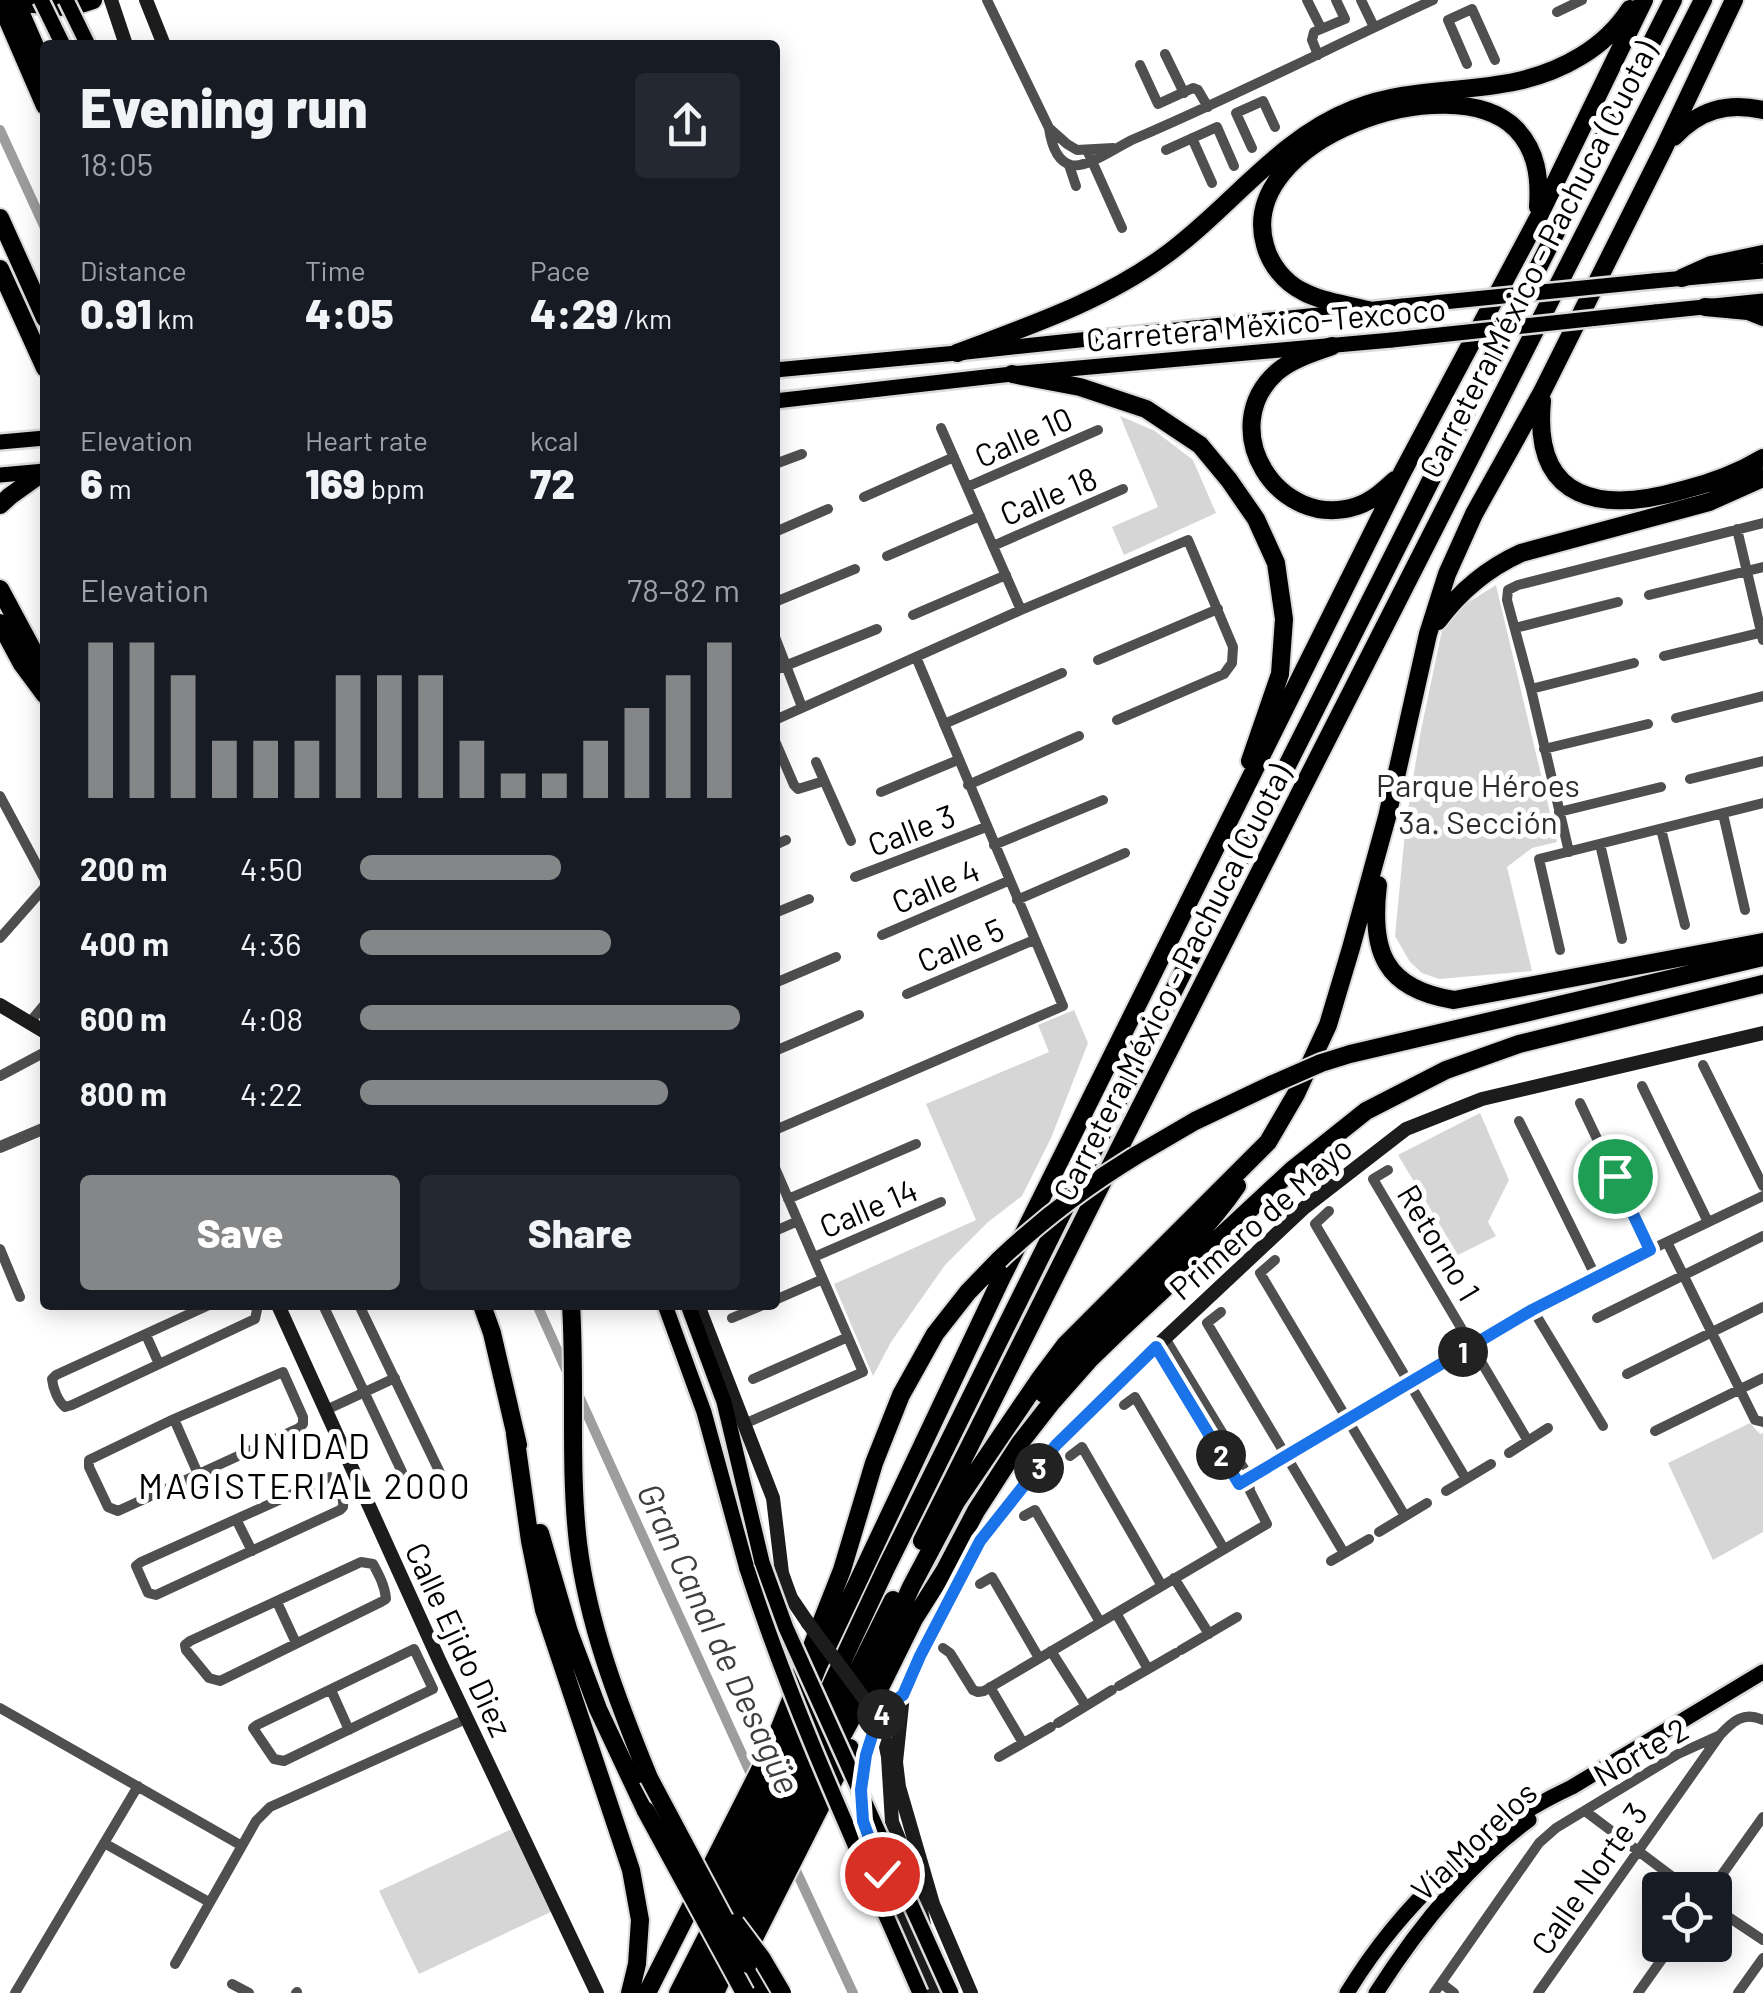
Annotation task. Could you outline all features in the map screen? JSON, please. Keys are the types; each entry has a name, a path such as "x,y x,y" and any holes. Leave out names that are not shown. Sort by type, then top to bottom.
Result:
{"highway":[{"path":"14,0 40,58"},
{"path":"23,0 39,6 94,0"},
{"path":"957,353 1077,306 1135,276 1193,234 1256,175 1318,125 1394,96 1513,83 1552,72 1607,37 1635,0"},
{"path":"782,1756 818,1666 1001,1279 1402,474 1538,218 1644,0"},
{"name":"Carretera México - Pachuca (Cuota)","path":"697,1993 761,1847 782,1756 886,1568 1674,0"},
{"name":"Carretera México - Pachuca (Cuota)","path":"678,1993 761,1847 805,1806 1123,1141 1703,0"},
{"path":"914,1619 932,1573 975,1493 1052,1384 1081,1348 1202,1229 1231,1195 1296,1094 1328,1025 1387,817 1428,634 1447,574 1474,514 1542,392 1734,0"},
{"path":"0,2 40,94"},
{"path":"1368,310 1299,290 1274,266 1263,239 1263,210 1274,183 1296,158 1343,127 1400,109 1462,106 1486,111 1516,128 1532,152 1539,182 1538,218"},
{"path":"1664,148 1689,121 1705,114 1742,106 1763,110"},
{"path":"0,218 40,307"},
{"path":"1682,278 1711,265 1763,254"},
{"path":"2,278 40,358"},
{"path":"1704,307 1748,311 1763,317"},
{"path":"1332,346 1291,362 1262,390 1254,411 1252,434 1260,464 1277,489 1310,508 1325,510 1367,502 1402,474"},
{"path":"1012,374 1080,387 1146,408 1200,445 1256,518 1276,563 1284,620 1280,674 1225,832"},
{"path":"1542,392 1541,444 1549,462 1560,479 1578,493 1596,500 1620,502 1677,492 1714,482 1763,458"},
{"path":"0,506 40,475"},
{"path":"1428,634 1466,588 1502,562 1545,546 1709,502 1763,478"},
{"path":"0,589 40,662"},
{"path":"0,623 40,689"},
{"path":"1387,817 1375,911 1376,939 1386,963 1400,979 1425,994 1468,999 1763,942"},
{"path":"726,1993 782,1756 890,1418 936,1334 999,1260 1095,1180 1195,1121 1321,1063 1763,956"},
{"path":"647,1993 761,1847 805,1806 976,1511 1052,1402 1090,1358 1292,1170 1366,1111 1446,1070 1518,1044 1763,984"},
{"path":"805,1806 854,1714 911,1587 956,1502 1001,1435 1066,1344 1266,1143"},
{"path":"484,1310 540,1538 598,1709 646,1811 745,1993"},
{"path":"571,1310 578,1542 600,1648 649,1778 763,1993"},
{"path":"516,1434 544,1610 632,1870 640,1920 630,1993"},
{"path":"666,1993 761,1847"},
{"path":"715,1993 761,1847"},
{"path":"700,1875 782,1993"}],"main road":[{"path":"112,0 124,40"},
{"path":"146,0 162,40"},
{"path":"58,2 62,40"},
{"path":"58,2 85,40"},
{"name":"Carretera México-Texcoco","path":"780,370 1763,271"},
{"name":"Carretera México-Texcoco","path":"780,400 1763,301"},
{"path":"0,442 40,438"},
{"path":"0,475 40,471"},
{"path":"0,1005 40,1029"},
{"name":"Primero de Mayo","path":"971,1993 933,1904 898,1787 896,1762 903,1695 980,1541 1056,1445 1304,1208 1406,1129 1482,1100 1763,1032"},
{"name":"Calle Ejido Diez","path":"280,1310 438,1660 597,1993"},
{"path":"667,1310 704,1412 768,1636 920,1993"},
{"path":"690,1310 724,1402 762,1562 786,1628 947,1993"},
{"path":"700,1310 773,1498 782,1573 791,1598 883,1732 892,1822 914,1876 930,1952 947,1993"},
{"path":"1572,1787 1763,1672"},
{"name":"Primero de Mayo","path":"903,1695 888,1705 877,1720 861,1790 863,1821 935,1993"},
{"path":"853,1778 901,1861 962,1993"},
{"name":"Vía Morelos","path":"1347,1993 1394,1928 1437,1881 1506,1824 1542,1800 1572,1787"},
{"name":"Vía Morelos","path":"1376,1993 1408,1943 1449,1895 1514,1831 1572,1787"},
{"path":"914,1876 933,1904"}],"street":[{"path":"987,0 1050,128 1078,150 1114,148"},
{"path":"1308,0 1321,28"},
{"path":"1318,55 1312,36 1345,19 1336,0"},
{"path":"1361,0 1374,27"},
{"path":"1069,165 1091,162 1433,0"},
{"path":"1453,0 1459,14"},
{"path":"1562,6 1582,0"},
{"path":"1467,64 1448,20 1472,9 1495,60"},
{"path":"1165,54 1184,93"},
{"path":"1140,66 1158,104 1194,88 1208,107"},
{"path":"1244,91 1250,106"},
{"path":"1252,148 1236,113 1263,101 1275,127"},
{"path":"1194,113 1212,183"},
{"path":"1166,150 1217,127 1234,166"},
{"path":"1050,128 1051,141 1069,165 1076,186"},
{"path":"1087,150 1122,228"},
{"path":"940,428 1020,610"},
{"name":"Calle 10","path":"967,487 1098,430"},
{"path":"780,462 802,454"},
{"path":"864,497 954,457"},
{"name":"Calle 18","path":"993,546 1123,490"},
{"path":"780,530 828,510"},
{"path":"887,556 980,516"},
{"path":"1569,852 1507,600 1508,590 1763,523"},
{"path":"1664,656 1762,635 1737,529"},
{"path":"780,718 1188,540 1233,647 1232,663 1224,674 1118,720"},
{"path":"1649,595 1763,567"},
{"path":"780,600 854,569"},
{"path":"913,615 1006,575"},
{"path":"1515,628 1618,602"},
{"path":"1098,660 1218,609"},
{"path":"780,668 877,628"},
{"path":"780,649 802,707"},
{"path":"780,1128 1062,1006 916,657"},
{"path":"1531,689 1634,663"},
{"path":"944,724 1062,673"},
{"path":"1676,718 1763,696"},
{"path":"1544,749 1648,724"},
{"path":"968,785 1079,736"},
{"path":"780,753 798,789 824,781"},
{"path":"882,792 958,760"},
{"path":"1690,778 1763,761"},
{"path":"816,762 851,840"},
{"path":"1559,812 1661,786"},
{"path":"0,796 40,874"},
{"path":"994,845 1103,800"},
{"path":"1560,950 1539,859 1763,803"},
{"path":"1723,814 1745,910"},
{"name":"Calle 3","path":"854,877 986,826"},
{"path":"1662,829 1685,925"},
{"path":"1600,844 1622,938"},
{"path":"1016,900 1125,853"},
{"name":"Calle 4","path":"882,936 1008,881"},
{"path":"2,930 40,889"},
{"path":"780,911 809,898"},
{"name":"Calle 5","path":"907,994 1034,940"},
{"path":"780,981 836,957"},
{"path":"30,1022 40,1010"},
{"path":"780,1048 859,1015"},
{"path":"0,1076 40,1055"},
{"path":"1702,1065 1763,1186"},
{"path":"1642,1086 1708,1222"},
{"path":"1580,1103 1650,1250"},
{"path":"1519,1121 1596,1277"},
{"path":"0,1147 40,1130"},
{"path":"788,1198 916,1144"},
{"name":"Retorno 1","path":"1388,1170 1373,1179 1472,1346"},
{"path":"744,1424 863,1372 780,1180"},
{"path":"1244,1481 1532,1310 1763,1196"},
{"name":"Calle 14","path":"814,1258 941,1202"},
{"path":"1329,1211 1315,1224 1466,1479"},
{"path":"780,1228 798,1221"},
{"path":"1597,1318 1763,1236"},
{"path":"1667,1242 1755,1420 1761,1422"},
{"path":"0,1249 20,1297"},
{"path":"1275,1260 1260,1273 1406,1516"},
{"name":"Calle 14","path":"780,1298 823,1279"},
{"path":"1626,1374 1763,1306"},
{"path":"198,1310 56,1375 52,1379 61,1404 65,1408 72,1405 255,1318 257,1310"},
{"path":"325,1310 411,1491 415,1496 433,1491 443,1482 442,1478 361,1310"},
{"path":"732,1318 751,1310"},
{"path":"1532,1310 1603,1426"},
{"path":"1221,1312 1208,1323 1344,1553"},
{"path":"146,1334 159,1364"},
{"path":"752,1379 848,1337"},
{"path":"943,1648 978,1692 1267,1524 1160,1343"},
{"path":"1472,1346 1528,1441"},
{"path":"283,1372 294,1394 303,1417 299,1428 118,1511 108,1507 90,1467 89,1460 95,1456 276,1373 283,1372"},
{"path":"326,1410 395,1378"},
{"path":"1655,1431 1763,1378"},
{"path":"294,1394 315,1386"},
{"path":"1124,1405 1136,1397 1224,1549"},
{"path":"174,1419 198,1474"},
{"path":"1509,1454 1548,1428"},
{"path":"1070,1456 1082,1447 1162,1586"},
{"path":"1446,1492 1491,1464"},
{"path":"330,1477 338,1487 344,1500 340,1510 156,1596 148,1593 137,1572 136,1566 141,1562 324,1478 330,1477"},
{"path":"338,1487 357,1479"},
{"path":"1331,1561 1427,1503"},
{"path":"1024,1516 1035,1510 1100,1622"},
{"path":"237,1520 252,1552"},
{"path":"361,1562 372,1564 380,1576 386,1598 382,1602 220,1681 209,1678 186,1650 190,1641 361,1562"},
{"path":"380,1576 396,1569"},
{"path":"980,1584 992,1577 1039,1658"},
{"path":"1174,1578 1209,1634"},
{"path":"277,1602 296,1643"},
{"path":"1116,1613 1148,1670"},
{"path":"999,1757 1237,1617"},
{"path":"414,1649 424,1667 433,1689 279,1762 255,1734 253,1728 257,1725 414,1649"},
{"path":"1051,1651 1086,1706"},
{"path":"424,1667 438,1660"},
{"path":"990,1687 1023,1744"},
{"path":"331,1690 349,1730"},
{"path":"0,1708 242,1846"},
{"path":"1720,1735 1739,1718 1751,1715 1763,1720"},
{"path":"175,1964 256,1820 270,1806 466,1719"},
{"name":"Norte 2","path":"1437,1988 1539,1843 1556,1828 1678,1754 1720,1735"},
{"name":"Calle Norte 3","path":"1538,1993 1720,1735"},
{"path":"30,1993 16,1990 138,1786"},
{"path":"1585,1812 1666,1872"},
{"path":"1724,1872 1763,1817"},
{"path":"104,1843 209,1902"},
{"path":"1732,1919 1763,1940"},
{"path":"1738,1993 1763,1958"},
{"path":"1638,1993 1660,1962"},
{"path":"232,1984 249,1993"},
{"path":"1437,1988 1454,1993"}],"green space":[{"path":"1120,416 1155,431 1193,460 1216,513 1124,555 1112,527 1158,507"},
{"name":"Parque Héroes 3a. Sección","path":"1496,585 1557,842 1532,848 1507,867 1532,971 1439,979 1422,973 1410,962 1395,936 1406,822 1442,630 1464,605"},
{"path":"1074,1010 1088,1043 1051,1138 1022,1196 988,1222 945,1265 891,1342 873,1376 834,1284 976,1220 926,1104 1049,1052 1038,1025"},
{"path":"1480,1113 1509,1180 1488,1222 1496,1236 1458,1255 1398,1155"},
{"path":"1750,1423 1763,1433 1763,1532 1713,1560 1668,1463"},
{"path":"516,1827 555,1910 419,1974 379,1891"}],"waterway":[{"name":"Gran Canal de Desagüe","path":"0,130 40,217"},
{"name":"Gran Canal de Desagüe","path":"539,1310 568,1374"},
{"name":"Gran Canal de Desagüe","path":"578,1394 755,1783"},
{"name":"Gran Canal de Desagüe","path":"792,1862 853,1993"}],"district":[{"name":"UNIDAD MAGISTERIAL 2000","path":"305,1465"}],"route":[{"path":"882,1874 863,1821 861,1790 877,1720 888,1705 903,1695 980,1541 1056,1445 1114,1386 1156,1347 1239,1484 1532,1310 1650,1250 1615,1176"}]}
